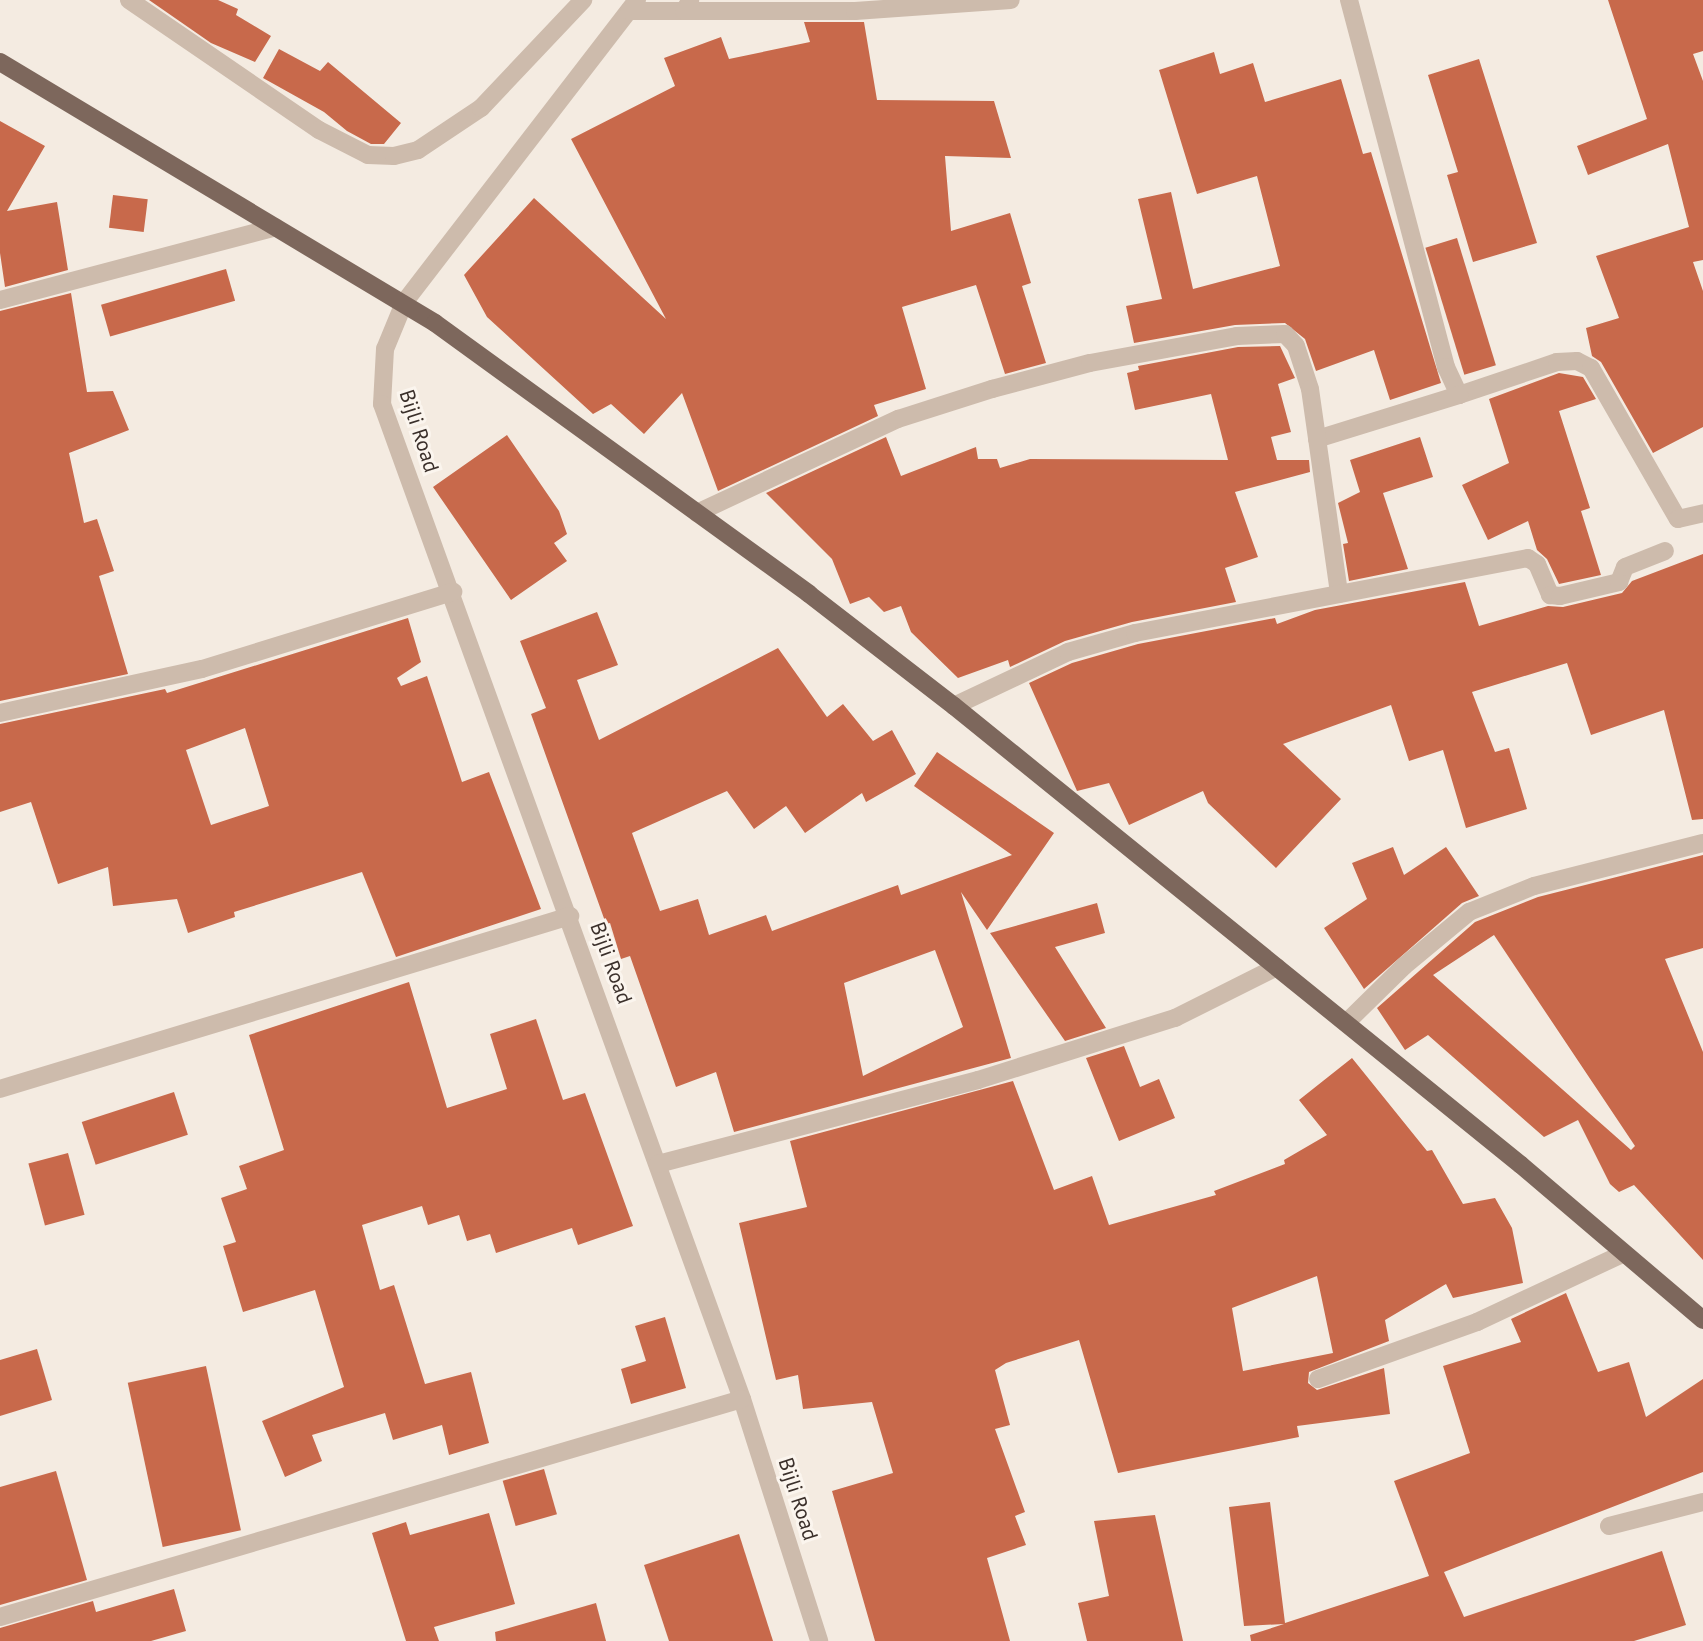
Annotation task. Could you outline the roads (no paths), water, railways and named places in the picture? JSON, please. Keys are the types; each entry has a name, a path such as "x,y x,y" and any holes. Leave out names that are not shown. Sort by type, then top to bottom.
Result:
{"main road":[{"path":"0,62 404,303 697,513 954,706 1346,1023 1703,1320"}],"street":[{"path":"129,0 318,130 368,155 394,156 418,150 481,108 583,0"},
{"path":"633,6 687,5 855,11 1011,0"},
{"path":"1349,0 1446,368 1460,395"},
{"name":"Bijli Road","path":"633,6 404,303 385,349 382,404 453,592 742,1399 819,1641"},
{"path":"0,300 276,226"},
{"path":"697,513 898,419 1090,363 1237,336 1284,334 1296,346 1310,388 1339,594"},
{"path":"1317,439 1557,362 1577,361 1591,368 1678,519 1703,513"},
{"path":"954,706 1068,652 1135,633 1528,558 1537,564 1550,595 1560,596 1619,582 1625,567 1665,551"},
{"path":"0,713 202,669 453,592"},
{"path":"1346,1023 1404,966 1469,912 1534,886 1703,844"},
{"path":"0,1089 570,916"},
{"path":"658,1164 978,1080 1175,1018 1277,967"},
{"path":"1318,1379 1477,1322 1624,1253"},
{"path":"0,1617 742,1399"},
{"path":"1609,1525 1703,1502"}]}
